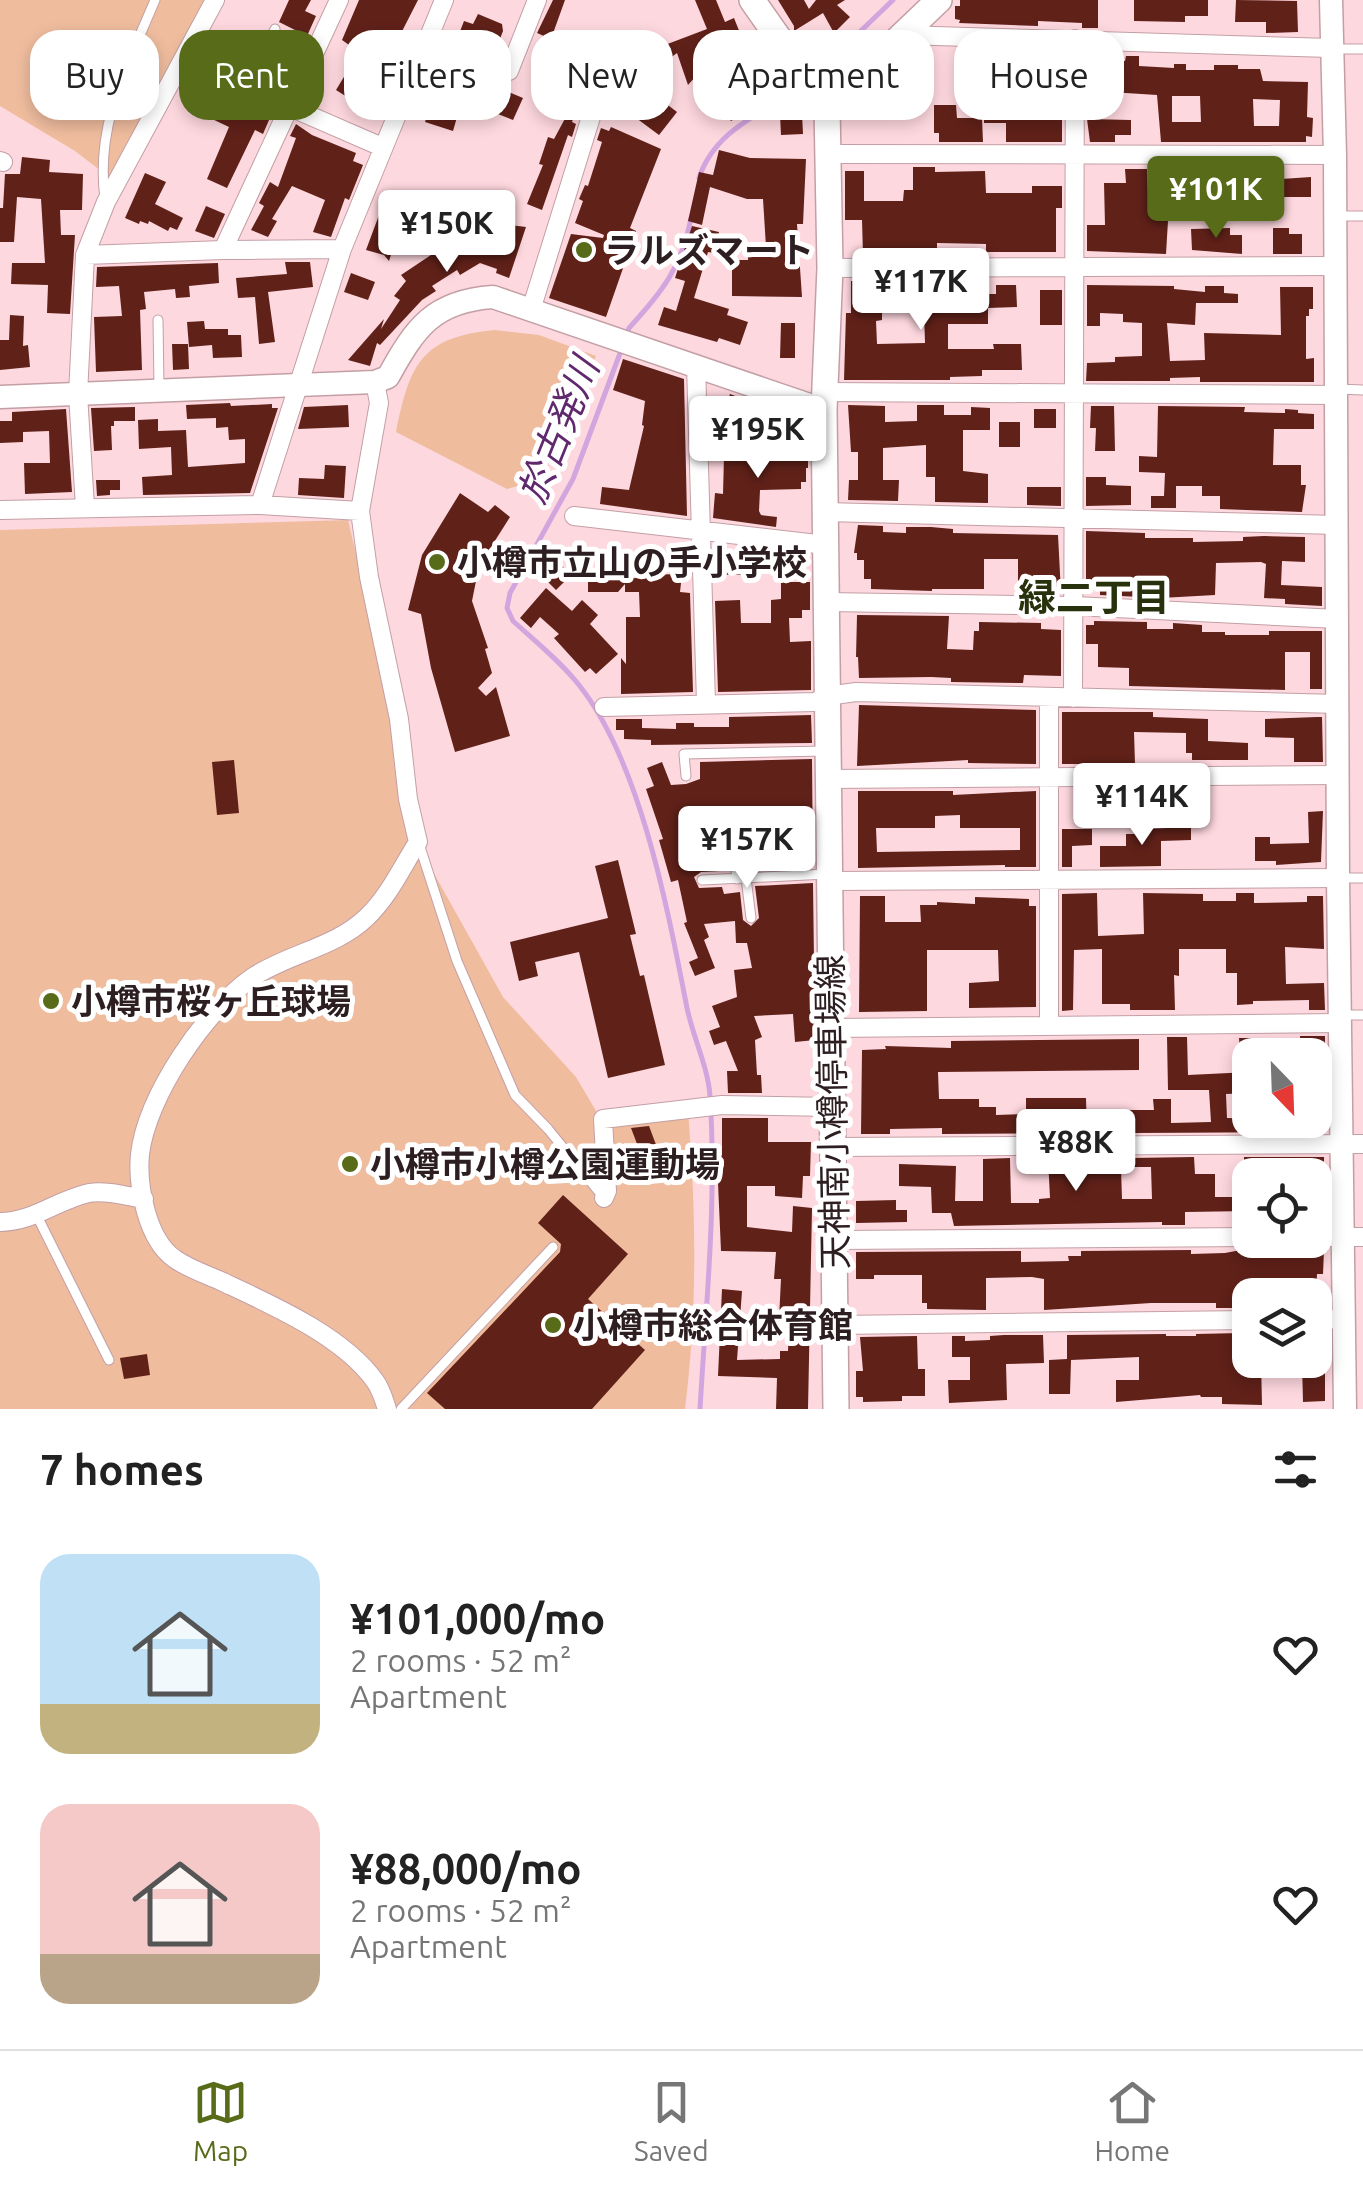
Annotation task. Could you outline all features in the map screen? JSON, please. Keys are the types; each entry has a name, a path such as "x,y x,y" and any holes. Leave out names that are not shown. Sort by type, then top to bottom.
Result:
{"main road":[{"path":"752,0 772,30"},
{"path":"906,30 939,0"},
{"name":"天神南小樽停車場線","path":"825,120 829,154 830,268 824,401 836,1409"}],"street":[{"path":"200,30 215,0"},
{"path":"324,33 339,0"},
{"path":"432,30 444,0"},
{"path":"511,66 537,0"},
{"path":"1330,0 1336,216 1338,878 1353,1144 1353,1237 1343,1320 1346,1409"},
{"path":"1124,41 1330,48"},
{"path":"86,507 78,394 85,255 106,202 179,71"},
{"path":"224,250 284,120"},
{"path":"320,120 382,147"},
{"path":"260,505 342,250 393,120"},
{"path":"531,310 591,120"},
{"path":"1073,698 1074,120"},
{"path":"829,154 1335,154"},
{"path":"85,255 342,250"},
{"path":"830,268 1336,266"},
{"path":"0,397 375,382 388,377 410,335 450,304 493,298 696,365 824,401 1072,391 1337,392"},
{"path":"696,365 706,702"},
{"path":"375,382 380,404 360,512 369,578 400,718 408,799 418,842 394,883 367,917 335,941 252,977 218,1008 178,1060 149,1118 140,1156 144,1199 154,1235 172,1258 280,1309 349,1353 377,1382 388,1409"},
{"path":"0,510 260,505 360,512"},
{"path":"825,512 1338,525"},
{"path":"574,516 826,545"},
{"path":"826,602 1075,606 1338,618"},
{"path":"604,708 706,702 814,702 856,692 1339,704"},
{"path":"1049,697 1049,1026"},
{"path":"828,780 1339,775"},
{"path":"830,877 1049,882 1338,878"},
{"path":"831,1028 1348,1018"},
{"path":"604,1198 608,1191 602,1119 722,1104 832,1107"},
{"path":"833,1147 1353,1144"},
{"path":"0,1222 34,1217 60,1202 94,1192 144,1199"},
{"path":"834,1240 1232,1238"},
{"path":"835,1325 1232,1320"},
{"path":"1332,1320 1343,1320"}],"lane":[{"path":"106,202 101,171 112,98 155,0"},
{"path":"1330,48 1363,49"},
{"path":"1336,216 1363,216"},
{"path":"158,320 159,392"},
{"path":"1337,392 1363,390"},
{"path":"686,776 684,754 828,751"},
{"path":"731,825 751,918"},
{"path":"418,842 457,961 515,1095 604,1198"},
{"path":"702,880 830,877"},
{"path":"1338,878 1363,878"},
{"path":"39,1220 109,1360"},
{"path":"401,1409 553,1247"}],"shaded area":[{"path":"0,0 211,0 196,30 179,30 179,63 159,103 159,30 30,30 30,120 150,120 118,184 75,151 0,106"},
{"path":"495,330 539,335 596,356 542,479 507,489 396,432 407,388 423,358 450,339"},
{"path":"348,520 388,690 408,827 503,997 576,1077 599,1116 687,1099 694,1254 685,1409 0,1409 0,530"}],"building":[{"path":"289,0 311,0 305,11 316,16 310,30 295,30 279,22"},
{"path":"359,0 418,0 403,30 346,30"},
{"path":"553,0 565,0 554,30 538,30"},
{"path":"695,0 716,0 725,22 734,18 739,30 704,30"},
{"path":"778,0 804,0 809,9 816,0 845,0 837,5 850,17 837,30 832,30 823,13 796,30"},
{"path":"960,0 1098,0 1098,28 1082,28 1082,23 1038,21 1038,26 959,23 955,6 960,6"},
{"path":"1134,0 1208,0 1208,16 1185,16 1185,22 1134,21"},
{"path":"1236,0 1297,1 1298,32 1266,33 1266,22 1235,22"},
{"path":"478,14 502,24 503,30 461,30 464,21 473,24"},
{"path":"693,34 693,79 688,85 677,53 673,56 673,42"},
{"path":"1126,56 1139,56 1139,66 1174,68 1174,64 1186,64 1186,70 1238,65 1238,69 1260,69 1263,81 1308,82 1307,117 1313,118 1312,137 1306,136 1306,142 1161,142 1157,95 1124,93","holes":["1172,96 1200,96 1201,122 1172,122","1253,99 1280,100 1279,126 1254,126"]},
{"path":"344,77 344,95 336,90"},
{"path":"511,93 523,98 511,119"},
{"path":"934,105 954,105 954,120 982,120 983,142 939,142"},
{"path":"214,120 269,120 263,134 255,130 227,188 207,179 229,127"},
{"path":"426,120 456,120 453,131"},
{"path":"564,120 573,120 576,124 572,137 568,135 542,210 527,204 543,165 539,164 548,137 554,139"},
{"path":"639,120 671,120 659,135"},
{"path":"780,120 802,120 803,134 781,135"},
{"path":"1062,120 1062,142 1006,142 1006,123 984,123"},
{"path":"1087,120 1131,120 1131,135 1115,135 1115,142 1090,142"},
{"path":"296,124 356,153 353,161 363,165 349,200 345,198 331,237 313,232 325,200 292,186 272,219 277,221 268,237 251,230 264,206 259,203 270,182 278,187 296,138 290,136"},
{"path":"611,127 661,149 630,228 636,231 606,317 549,298 571,234 603,238 604,235 575,223 583,201 579,199 585,185 588,186 602,142 597,140 601,128 609,131"},
{"path":"719,150 750,158 806,159 803,224 797,224 802,297 732,296 732,260 748,260 748,247 766,247 763,199 747,199 710,187 702,225 688,221 699,172 713,175"},
{"path":"22,157 50,160 49,172 83,174 82,210 60,210 61,235 75,235 70,314 47,313 48,285 11,284 12,263 45,263 41,199 17,197 14,242 0,242 5,174 20,174"},
{"path":"913,167 935,167 935,172 985,171 986,193 1032,193 1032,186 1062,186 1062,208 1056,208 1056,252 986,252 986,244 937,243 937,255 863,255 862,220 845,220 845,171 864,171 864,201 903,201 904,190 913,190"},
{"path":"1232,167 1232,172 1237,172 1237,189 1262,188 1262,204 1196,206 1196,195 1184,195 1184,172"},
{"path":"1125,169 1147,169 1148,193 1158,193 1158,221 1168,221 1166,254 1087,251 1087,225 1105,225 1104,183 1126,183"},
{"path":"145,173 166,182 155,204 183,218 177,230 125,218"},
{"path":"1311,177 1311,197 1267,197 1267,180"},
{"path":"388,191 421,205 411,225 402,221 389,261 384,255 366,250"},
{"path":"206,206 225,214 214,238 195,231"},
{"path":"474,222 493,229 495,223 526,227 509,278 480,263 460,275 457,270 432,286 436,291 422,300 380,345 377,343 370,366 348,360 384,319 381,329 400,300 394,296 406,281 401,275 440,249 443,254 468,240"},
{"path":"692,226 719,232 714,253 708,252 694,298 729,309 727,315 748,322 740,345 658,325 664,307 676,311 685,281 675,278"},
{"path":"1230,228 1230,235 1242,235 1242,254 1192,250 1191,229"},
{"path":"1273,228 1289,228 1289,234 1302,234 1302,254 1273,254"},
{"path":"285,262 310,262 313,287 268,292 275,342 259,344 255,297 238,298 236,278 287,274"},
{"path":"218,263 219,283 189,286 190,297 176,298 175,289 144,292 146,309 140,310 142,370 96,372 94,317 122,316 119,286 96,287 97,267"},
{"path":"351,273 375,282 368,300 344,292"},
{"path":"881,280 881,287 964,285 964,294 996,294 996,285 1016,285 1017,307 988,308 988,324 948,324 948,349 994,349 993,344 1021,344 1022,370 982,370 982,376 950,380 844,380 851,281","holes":["882,311 924,311 925,343 877,344 876,321 882,320"]},
{"path":"1087,285 1174,286 1205,292 1205,286 1224,286 1224,293 1238,294 1238,303 1196,303 1195,325 1167,323 1170,361 1205,360 1204,333 1281,335 1280,287 1313,287 1313,309 1306,316 1306,359 1314,358 1314,382 1200,382 1200,377 1086,381 1087,363 1142,356 1142,323 1123,322 1123,314 1100,313 1100,326 1087,326"},
{"path":"1040,290 1062,290 1062,325 1040,325"},
{"path":"10,315 24,316 23,346 28,345 30,367 0,370 0,340 9,340"},
{"path":"204,321 205,329 228,329 228,335 241,335 242,357 213,358 212,345 189,347 187,322"},
{"path":"781,323 795,323 795,358 780,358"},
{"path":"172,344 188,344 189,369 173,370"},
{"path":"623,359 684,379 687,516 600,504 602,487 629,490 644,426 645,401 613,390"},
{"path":"730,394 773,410 763,438 728,425 731,418 723,415"},
{"path":"272,404 272,408 278,408 250,493 143,495 142,477 172,475 171,447 139,449 138,420 158,419 158,431 186,430 188,467 245,463 245,439 229,440 228,427 216,428 216,418 187,419 186,405"},
{"path":"348,405 349,427 298,429 304,407"},
{"path":"848,405 885,406 885,422 917,421 917,405 944,405 944,415 971,415 971,407 990,408 990,430 963,430 963,471 988,474 988,503 935,502 935,477 926,477 926,445 883,448 883,480 899,480 898,501 848,500 849,480 858,480 858,452 851,452"},
{"path":"1091,406 1114,406 1115,451 1095,451 1096,428 1090,428"},
{"path":"1158,406 1245,407 1244,412 1285,413 1285,409 1314,414 1314,429 1274,429 1273,465 1301,465 1301,485 1306,485 1302,512 1220,509 1220,496 1202,496 1202,486 1176,486 1176,508 1151,508 1151,496 1164,496 1165,473 1139,472 1139,456 1157,457"},
{"path":"135,407 135,421 114,421 111,426 112,450 94,451 91,408"},
{"path":"66,409 72,492 25,494 24,463 50,463 49,431 23,432 23,442 0,443 0,421 12,421 12,412"},
{"path":"1034,409 1056,409 1056,428 1034,428"},
{"path":"999,422 1020,422 1020,447 999,447"},
{"path":"731,446 808,448 806,482 801,482 801,489 760,490 759,511 761,515 777,517 776,527 713,518 715,493 723,494 724,456 731,456"},
{"path":"325,465 346,466 344,498 298,495 299,478 324,479"},
{"path":"1086,477 1106,477 1106,485 1131,486 1131,505 1086,506"},
{"path":"96,480 120,480 120,490 97,496"},
{"path":"1027,487 1061,487 1061,506 1027,505"},
{"path":"460,493 488,512 495,505 510,517 479,566 472,601 492,673 478,688 486,696 496,687 510,736 455,752 431,668 421,614 408,610 422,555"},
{"path":"858,525 883,526 883,532 906,533 906,527 931,527 953,529 953,533 1058,535 1061,593 1018,589 1018,559 984,559 984,589 871,589 871,579 864,579 864,560 857,560 854,553"},
{"path":"1086,531 1145,533 1145,538 1193,538 1193,542 1305,537 1305,562 1282,561 1281,585 1322,587 1322,606 1285,604 1285,599 1264,598 1266,564 1261,562 1216,563 1215,595 1161,598 1086,591"},
{"path":"718,552 759,552 759,574 719,575"},
{"path":"554,558 571,575 556,590 539,573"},
{"path":"682,574 680,592 690,593 693,692 621,694 621,658 626,664 626,617 640,617 639,592 625,592 625,584 618,592 588,592 588,576 602,579"},
{"path":"781,582 810,582 810,610 802,610 802,618 789,618 790,642 811,641 811,690 718,692 715,601 740,600 741,623 771,623 771,600 781,599"},
{"path":"546,588 572,611 582,600 598,615 590,624 618,654 596,674 590,668 585,672 554,638 559,634 540,617 531,628 520,618"},
{"path":"857,615 949,616 947,649 973,650 974,631 979,631 979,622 1041,623 1041,629 1061,630 1061,676 1024,675 1023,683 951,682 951,678 931,677 859,678"},
{"path":"1094,621 1147,622 1147,629 1173,629 1173,623 1202,625 1202,632 1225,635 1322,631 1322,689 1310,689 1310,652 1285,652 1285,690 1129,686 1129,668 1098,667 1098,644 1086,644 1086,625 1094,625"},
{"path":"859,705 1036,710 1036,764 968,760 857,766"},
{"path":"1062,712 1153,712 1153,717 1208,719 1208,741 1248,743 1248,760 1192,760 1192,753 1186,753 1186,733 1134,732 1135,764 1062,764"},
{"path":"811,715 812,743 651,745 651,740 624,739 624,730 616,730 616,719 642,719 642,728 676,729 676,723 729,727 729,717"},
{"path":"1322,717 1323,762 1294,762 1294,738 1265,737 1265,719"},
{"path":"812,759 813,867 744,868 743,840 738,821 731,817 723,823 725,841 718,841 720,871 701,872 694,877 699,888 722,887 724,894 740,892 743,920 751,926 759,918 755,886 813,883 815,1040 795,1042 793,1014 754,1016 762,1037 755,1040 762,1093 728,1093 727,1071 738,1071 726,1041 714,1045 709,1031 720,1027 712,1006 737,997 734,970 752,968 747,943 736,943 735,921 704,924 709,937 704,940 715,968 695,976 689,962 698,958 684,923 687,922 678,880 671,882 659,840 663,839 646,789 654,786 647,768 662,762 671,785 700,779 700,762"},
{"path":"234,760 239,813 217,815 212,762"},
{"path":"858,791 953,791 953,795 1036,791 1036,867 858,868","holes":["960,815 960,828 1020,828 1020,850 877,852 876,828 935,828 935,816"]},
{"path":"1100,800 1119,801 1117,821 1092,820 1093,805 1100,805"},
{"path":"1323,811 1321,862 1276,865 1276,861 1255,861 1255,837 1270,837 1270,844 1309,843 1308,812"},
{"path":"1191,827 1191,840 1161,841 1161,866 1100,867 1100,846 1126,846 1126,834 1144,834 1144,829"},
{"path":"1062,829 1092,829 1092,845 1072,846 1072,867 1062,867"},
{"path":"618,860 636,934 630,935 640,976 644,975 665,1065 608,1078 579,952 535,962 538,976 519,981 510,942 608,918 595,866"},
{"path":"1097,893 1098,936 1144,934 1143,893 1203,894 1203,901 1236,901 1236,893 1254,893 1254,903 1307,902 1307,896 1323,896 1324,949 1285,947 1286,984 1324,983 1325,1010 1309,1010 1309,1000 1237,1005 1237,973 1226,973 1226,949 1179,949 1179,976 1174,975 1175,1010 1130,1010 1130,1004 1102,1004 1102,949 1074,950 1073,1010 1062,1011 1062,894"},
{"path":"860,896 885,896 885,922 921,922 920,905 937,902 975,904 975,897 1029,899 1029,906 1036,906 1036,1007 969,1008 969,983 999,981 998,950 927,950 927,1011 859,1012"},
{"path":"1167,1037 1187,1037 1188,1075 1232,1073 1232,1094 1226,1094 1232,1132 1131,1133 1124,1125 1114,1126 1113,1110 1154,1110 1153,1099 1171,1099 1171,1123 1211,1122 1209,1090 1168,1090"},
{"path":"1139,1039 1139,1070 938,1072 939,1099 979,1099 979,1107 996,1107 996,1115 1026,1114 1026,1098 1086,1098 1087,1133 942,1134 942,1128 861,1134 862,1050 886,1049 885,1046 951,1048 951,1041"},
{"path":"722,1118 768,1118 768,1142 811,1142 810,1176 803,1176 802,1198 775,1196 775,1186 747,1186 747,1227 792,1232 793,1206 812,1208 808,1409 776,1409 777,1378 718,1376 722,1289 742,1291 737,1360 780,1359 780,1351 788,1351 789,1320 779,1319 781,1279 774,1279 776,1252 721,1251 718,1183 712,1183 712,1156 722,1155"},
{"path":"649,1126 661,1158 645,1165 631,1128"},
{"path":"1194,1157 1195,1174 1215,1174 1215,1197 1232,1197 1232,1211 1185,1212 1185,1225 1162,1222 954,1226 951,1213 932,1213 931,1187 899,1186 899,1164 956,1166 955,1201 983,1201 983,1159 1010,1158 1011,1203 1039,1203 1039,1199 1050,1198 1048,1158 1079,1159 1079,1169 1121,1169 1122,1199 1152,1199 1151,1167 1131,1167 1131,1158"},
{"path":"1244,1157 1324,1157 1324,1158"},
{"name":"小樽市総合体育館","path":"563,1195 628,1254 588,1299 645,1350 592,1409 445,1409 427,1393 560,1252 561,1244 538,1223"},
{"path":"896,1200 896,1210 907,1210 907,1222 856,1223 856,1201"},
{"path":"1021,1251 1021,1262 1069,1261 1068,1256 1081,1256 1081,1251 1232,1252 1232,1258 1324,1258 1323,1274 1317,1274 1317,1278 1232,1278 1232,1308 1216,1308 1216,1303 1151,1303 1044,1310 1044,1279 1032,1277 986,1278 986,1310 927,1309 927,1303 922,1303 922,1275 856,1279 856,1252"},
{"path":"1232,1333 1232,1378 1261,1378 1262,1405 1222,1404 1222,1397 1200,1395 1116,1402 1116,1380 1139,1380 1139,1357 1071,1360 1070,1394 1049,1394 1049,1360 1067,1359 1067,1335"},
{"path":"1043,1335 1044,1363 1006,1364 1007,1400 949,1403 948,1380 970,1380 970,1357 952,1357 952,1336 965,1336 965,1341 990,1340 990,1336"},
{"path":"917,1336 918,1369 925,1369 925,1396 863,1402 863,1397 856,1397 856,1371 863,1371 860,1337"},
{"path":"147,1354 150,1375 124,1379 120,1358"},
{"path":"1302,1378 1325,1378 1325,1401 1303,1402"}],"waterway":[{"name":"於古発川","path":"862,30 893,0"},
{"name":"於古発川","path":"699,178 717,147 748,120"},
{"name":"於古発川","path":"626,337 669,278 691,218"},
{"name":"於古発川","path":"622,348 573,479 510,593 507,608 513,621 572,676 601,717 635,796 661,884 710,1096 711,1213 700,1409"}],"place":[{"name":"ラルズマート","path":"584,250"},
{"name":"小樽市立山の手小学校","path":"437,562"},
{"name":"小樽市桜ヶ丘球場","path":"51,1001"},
{"name":"小樽市小樽公園運動場","path":"350,1164"},
{"name":"小樽市総合体育館","path":"553,1325"}],"district":[{"name":"緑二丁目","path":"1094,597"}]}
